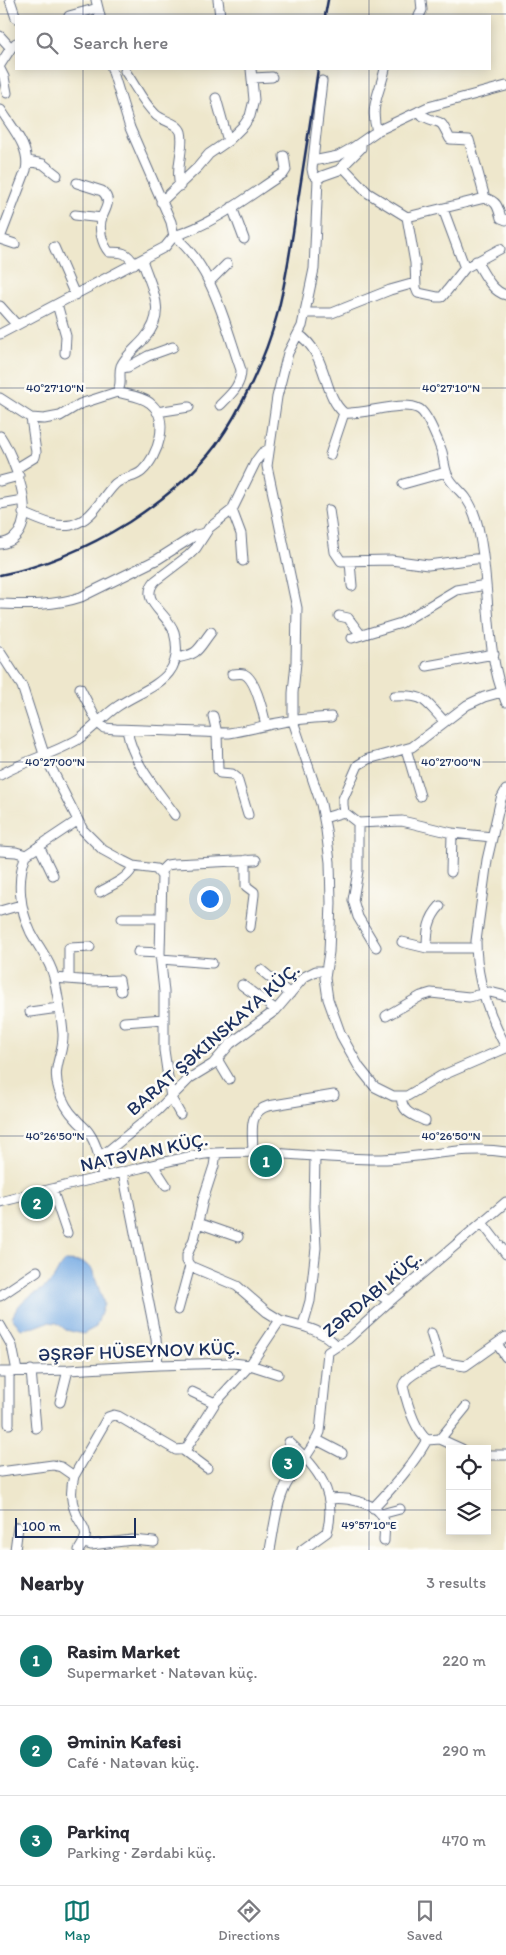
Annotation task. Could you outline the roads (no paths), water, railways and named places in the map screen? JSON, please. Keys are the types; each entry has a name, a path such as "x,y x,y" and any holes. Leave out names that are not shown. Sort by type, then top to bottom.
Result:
{"street":[{"path":"10,0 15,15"},
{"path":"218,0 220,15"},
{"path":"420,15 422,10 421,0"},
{"path":"73,15 98,8"},
{"path":"0,36 13,46 0,65"},
{"path":"0,70 4,77 7,93"},
{"path":"180,186 178,176 182,142 181,131 176,126 157,116 146,103 127,70 113,72 127,121 170,222 174,236 188,250 209,282 241,370 241,379 238,386 220,405"},
{"path":"377,131 373,119 373,111 385,70"},
{"path":"161,202 180,186 209,154 228,141 244,125 250,116 254,100 252,73 272,77"},
{"path":"322,81 313,161 313,174 318,180 314,269 298,334 288,354 277,397 267,466 297,608 293,721 324,818 330,862 331,903 326,985 333,1018 348,1049 375,1087 383,1093 393,1096 407,1096 455,1070 506,1048 483,995 476,948 487,860 501,799 506,790"},
{"path":"313,161 338,156 377,131 419,110 506,86"},
{"path":"216,98 228,141"},
{"path":"1,110 26,151 28,161 0,238 15,244"},
{"path":"419,110 423,116 443,124 450,140 469,140 485,198"},
{"path":"318,180 322,176 343,167 362,148 361,142"},
{"path":"0,334 138,262 165,247 174,236 198,228 232,207 284,173 286,170 284,156"},
{"path":"28,161 43,164 57,175"},
{"path":"343,167 368,193 406,217 485,198 496,203 501,218 506,220"},
{"path":"77,183 105,194 108,201 100,227 106,248 109,252 127,254 138,262 156,302 156,321 151,331 120,368 120,388 117,392"},
{"path":"232,207 244,239"},
{"path":"443,209 465,268"},
{"path":"75,215 102,218"},
{"path":"406,217 415,263 415,283 418,293 442,297 465,268 500,249"},
{"path":"54,247 75,295"},
{"path":"476,261 488,281 501,294 506,295"},
{"path":"209,282 228,264"},
{"path":"304,313 332,313 390,290 415,283"},
{"path":"57,304 66,336 65,352"},
{"path":"0,306 17,325"},
{"path":"298,334 311,344 336,403 344,413 354,414 409,406 420,410 440,446 450,482 469,504 476,522 483,558 496,673 506,702"},
{"path":"120,368 128,367 148,356 173,347"},
{"path":"0,398 31,418 52,418 80,404 117,392 151,403 157,412 160,425 160,439 157,450 150,462 141,473 114,485 93,512 83,521 69,525 57,525 23,513"},
{"path":"157,412 189,407"},
{"path":"330,455 344,413"},
{"path":"0,481 18,472 35,457 36,452 31,418"},
{"path":"0,436 18,472 23,500 23,513 19,532 14,538 0,544"},
{"path":"0,775 77,740 112,710 162,681 171,670 176,658 174,631 150,598 149,591 155,581 196,548 214,523 232,510 256,461 262,452 269,448"},
{"path":"403,484 446,472"},
{"path":"0,504 23,500"},
{"path":"232,510 241,534 243,561"},
{"path":"329,510 334,552 341,561 391,560 428,565 483,558"},
{"path":"0,604 57,604 75,599 158,559 196,535 205,533"},
{"path":"350,562 352,586"},
{"path":"352,638 401,623 456,590 486,585"},
{"path":"339,616 348,618 361,635"},
{"path":"176,658 191,656 197,652 211,632"},
{"path":"0,652 22,686 44,754 77,821 94,842 104,850 133,866 152,868 160,872"},
{"path":"426,666 494,654"},
{"path":"232,674 242,673 247,676 256,691 266,725"},
{"path":"80,688 98,723 104,728 217,733 246,731 266,725 331,717"},
{"path":"492,837 452,833 402,821 358,823 344,812 343,798 358,765 368,759 406,749 476,700 502,692"},
{"path":"394,696 416,695 444,721"},
{"path":"213,716 217,733 218,770 220,773 232,774 237,778 248,814"},
{"path":"128,730 129,741 142,772 175,815"},
{"path":"406,749 420,796"},
{"path":"324,818 344,812"},
{"path":"77,821 26,855 21,880 21,905 32,933 48,958 54,978 63,1034 55,1068 57,1083 63,1100 71,1114 89,1133 99,1156 103,1176"},
{"path":"358,823 358,870 353,900 358,917 376,947"},
{"path":"451,872 452,833"},
{"path":"39,846 53,875"},
{"path":"0,851 26,855"},
{"path":"160,872 167,866 174,864 251,860 246,886 254,892 250,927"},
{"path":"100,892 124,878 132,870 133,866"},
{"path":"160,872 162,883 160,956 164,992 164,1050 171,1098 180,1114"},
{"path":"0,911 21,905"},
{"path":"427,948 427,929 440,906"},
{"path":"122,918 161,918"},
{"path":"402,942 427,948 476,948"},
{"path":"69,979 68,948 90,947"},
{"path":"138,952 212,964"},
{"path":"261,970 290,994"},
{"name":"BARAT ŞƏKINSKAYA KÜÇ.","path":"99,1156 128,1135 171,1098 190,1078 217,1060 230,1044 276,1010 304,977 316,971 326,971"},
{"path":"54,978 94,981 119,980 122,991"},
{"path":"242,985 276,1010"},
{"path":"386,1016 421,996 431,993 469,997 490,992 506,996"},
{"path":"30,1012 58,1008"},
{"path":"124,1022 164,1019"},
{"path":"217,1060 229,1079"},
{"path":"253,1152 253,1120 258,1110 268,1106 334,1095"},
{"path":"401,1097 402,1108 425,1122"},
{"name":"NATƏVAN KÜÇ.","path":"0,1202 103,1176 216,1153 253,1152 315,1157 395,1159 478,1148 506,1152"},
{"path":"216,1153 194,1239 187,1255 187,1261 190,1266 237,1286 267,1312 280,1320 304,1326 326,1336 337,1346"},
{"path":"279,1168 281,1154"},
{"path":"304,1326 310,1301 316,1254 314,1206 315,1157"},
{"path":"154,1165 166,1185"},
{"path":"123,1172 152,1319 158,1364"},
{"path":"52,1189 67,1233"},
{"name":"ZƏRDABI KÜÇ.","path":"270,1550 281,1497 286,1485 317,1440 321,1420 326,1358 330,1349 348,1339 390,1300 483,1224 506,1202"},
{"path":"198,1223 238,1237"},
{"path":"483,1224 506,1254"},
{"path":"178,1310 190,1266"},
{"path":"0,1296 37,1271"},
{"path":"376,1293 390,1300"},
{"path":"183,1450 188,1446 215,1403 250,1365 280,1320"},
{"path":"0,1325 12,1346 9,1372 9,1424"},
{"path":"431,1333 440,1362"},
{"path":"426,1440 416,1427 403,1386 404,1382 424,1367 440,1362 465,1366 506,1337"},
{"path":"498,1344 506,1357"},
{"name":"ƏŞRƏF HÜSEYNOV KÜÇ.","path":"9,1372 158,1364 233,1363 250,1365 278,1374"},
{"path":"31,1370 36,1428"},
{"path":"60,1402 68,1370"},
{"path":"192,1392 215,1403"},
{"path":"440,1439 466,1407"},
{"path":"154,1542 140,1545 82,1546 86,1531 76,1514 72,1500 72,1484 74,1476 108,1417 114,1415 176,1450 183,1450 207,1468"},
{"path":"426,1440 440,1439 453,1445"},
{"path":"317,1440 342,1453"},
{"path":"373,1508 401,1479 417,1457 426,1440"},
{"path":"289,1442 314,1467 330,1498 331,1510 327,1532 302,1550"},
{"path":"491,1455 506,1455"},
{"path":"0,1472 53,1465 61,1467 74,1476"},
{"path":"330,1498 350,1499 373,1508 381,1514 385,1526 384,1541"},
{"path":"381,1514 400,1509"},
{"path":"15,1550 18,1526"}],"water":[{"path":"66,1261 83,1262 92,1269 104,1304 96,1327 83,1334 66,1330 57,1323 48,1322 35,1327 21,1329 12,1318 16,1310 24,1300 50,1283"}],"railway":[{"path":"325,15 328,0"},
{"path":"0,575 50,561 98,540 129,522 165,497 187,477 216,445 235,416 266,348 284,287 318,70"}],"place":[{"name":"Rasim Market","path":"266,1161"},
{"name":"Əminin Kafesi","path":"37,1203"},
{"name":"Parkinq","path":"288,1463"}]}
